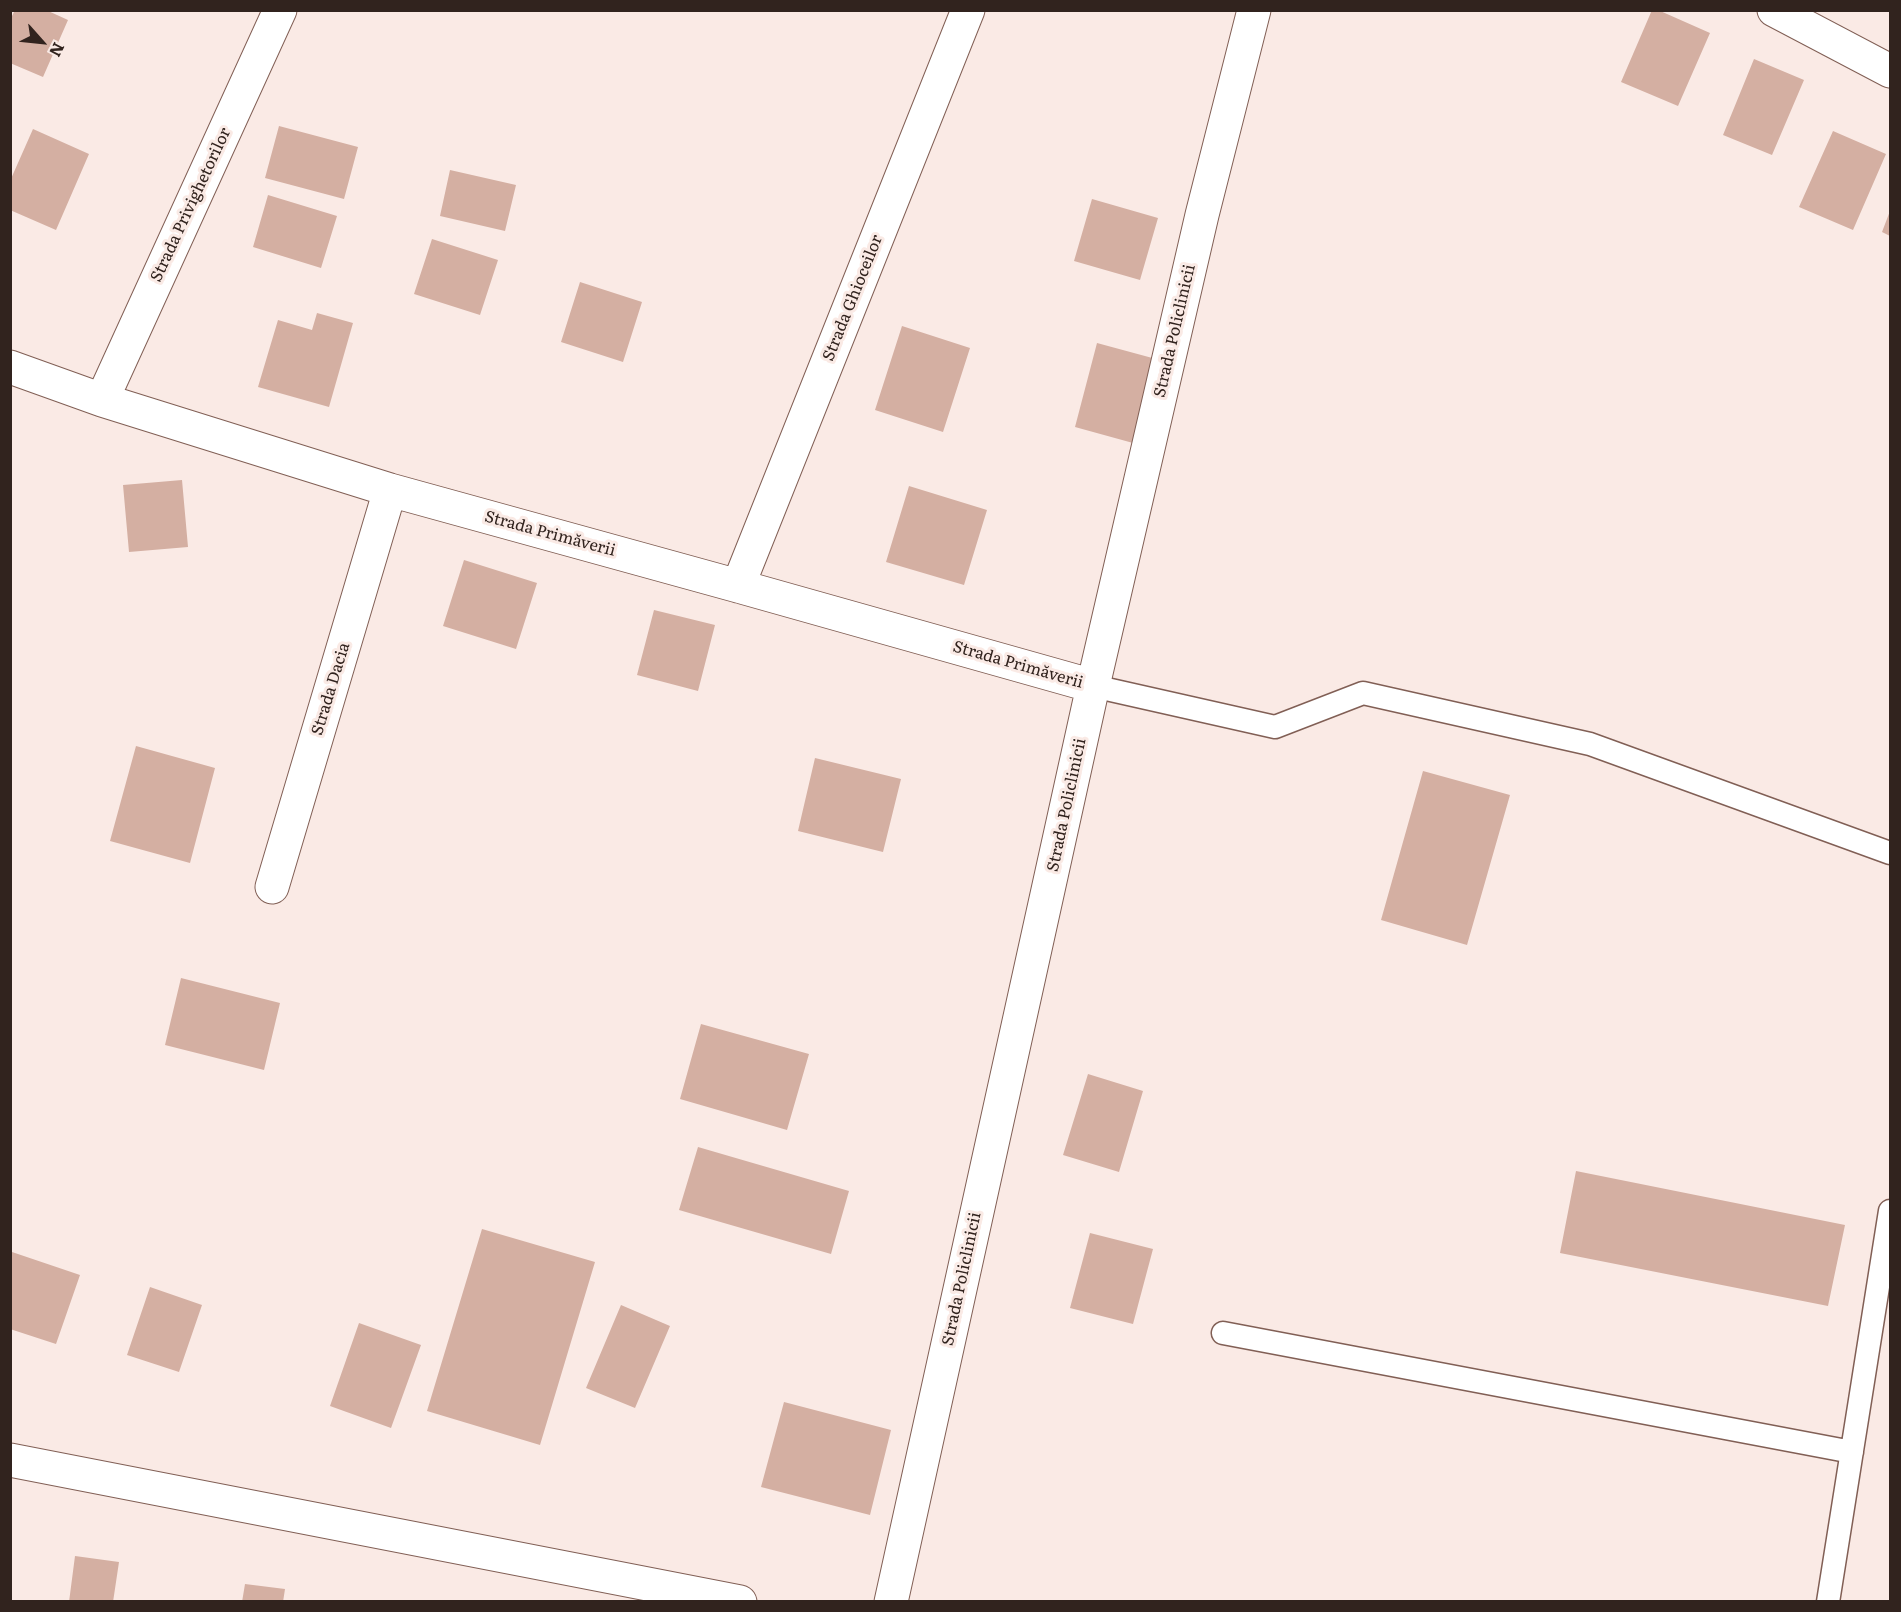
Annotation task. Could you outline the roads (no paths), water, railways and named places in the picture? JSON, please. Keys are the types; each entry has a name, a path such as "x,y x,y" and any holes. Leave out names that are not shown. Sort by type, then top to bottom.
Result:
{"street":[{"name":"Strada Privighetorilor","path":"102,400 280,10"},
{"name":"Strada Ghioceilor","path":"738,586 968,10"},
{"name":"Strada Policlinicii","path":"891,1602 1093,686 1202,215 1254,10"},
{"path":"1774,10 1890,72"},
{"name":"Strada Primăverii","path":"10,367 102,400 390,490 1093,686"},
{"name":"Strada Dacia","path":"272,887 390,490"},
{"path":"10,1460 740,1602"}],"lane":[{"path":"1093,686 1275,727 1363,693 1590,744 1890,853"},
{"path":"1828,1602 1890,1211"},
{"path":"1223,1333 1852,1452"}]}
